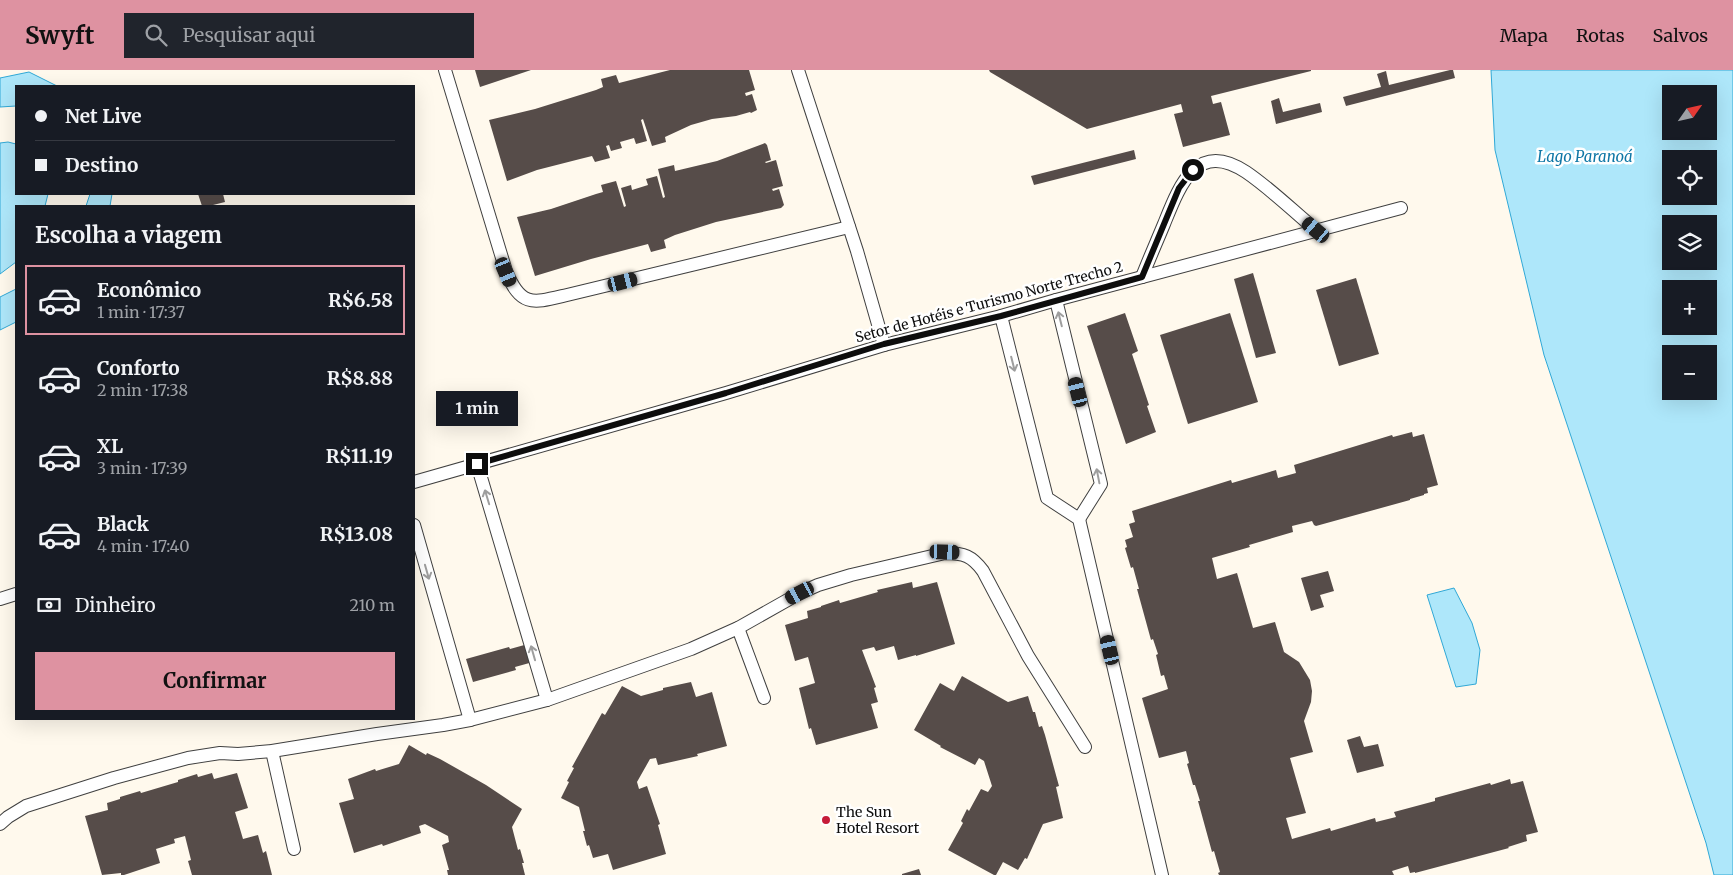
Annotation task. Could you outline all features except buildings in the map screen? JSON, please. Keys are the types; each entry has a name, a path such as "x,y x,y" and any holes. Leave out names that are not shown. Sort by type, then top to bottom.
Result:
{"lane":[{"path":"445,70 506,272 511,284 523,298 536,301 558,297 849,227"},
{"path":"798,70 849,227 884,344"},
{"path":"1142,277 1179,188 1193,170 1211,162 1226,164 1245,171 1316,230"},
{"name":"Setor de Hotéis e Turismo Norte Trecho 2","path":"415,482 726,393 884,344 1001,316 1401,208"},
{"path":"1056,300 1100,484 1079,519"},
{"path":"1001,316 1047,498 1079,519 1162,875"},
{"path":"477,464 547,700"},
{"path":"415,528 470,720"},
{"path":"0,824 26,806 170,763 212,754 272,751 470,720 547,700 691,649 738,628 800,593 851,575 945,552 966,555 983,571 1028,656 1085,747"},
{"path":"0,599 15,594"},
{"path":"738,628 764,698"},
{"path":"272,751 294,849"}],"water":[{"name":"Lago Paranoá","path":"1491,70 1733,70 1733,875 1714,875 1706,843 1544,355 1495,150"},
{"path":"29,72 55,85 15,85 15,106 0,107 0,78"},
{"path":"0,143 15,144 15,195 48,195 45,205 15,205 15,263 0,274"},
{"path":"90,195 112,195 110,205 86,205"},
{"path":"15,290 15,322 0,330 0,297"},
{"path":"1454,588 1472,623 1480,650 1476,684 1456,687 1427,595"}],"place":[{"name":"The Sun Hotel Resort","path":"826,820"}],"route":[{"path":"477,464 726,393 884,344 1001,316 1142,277 1179,188 1193,170"}]}
